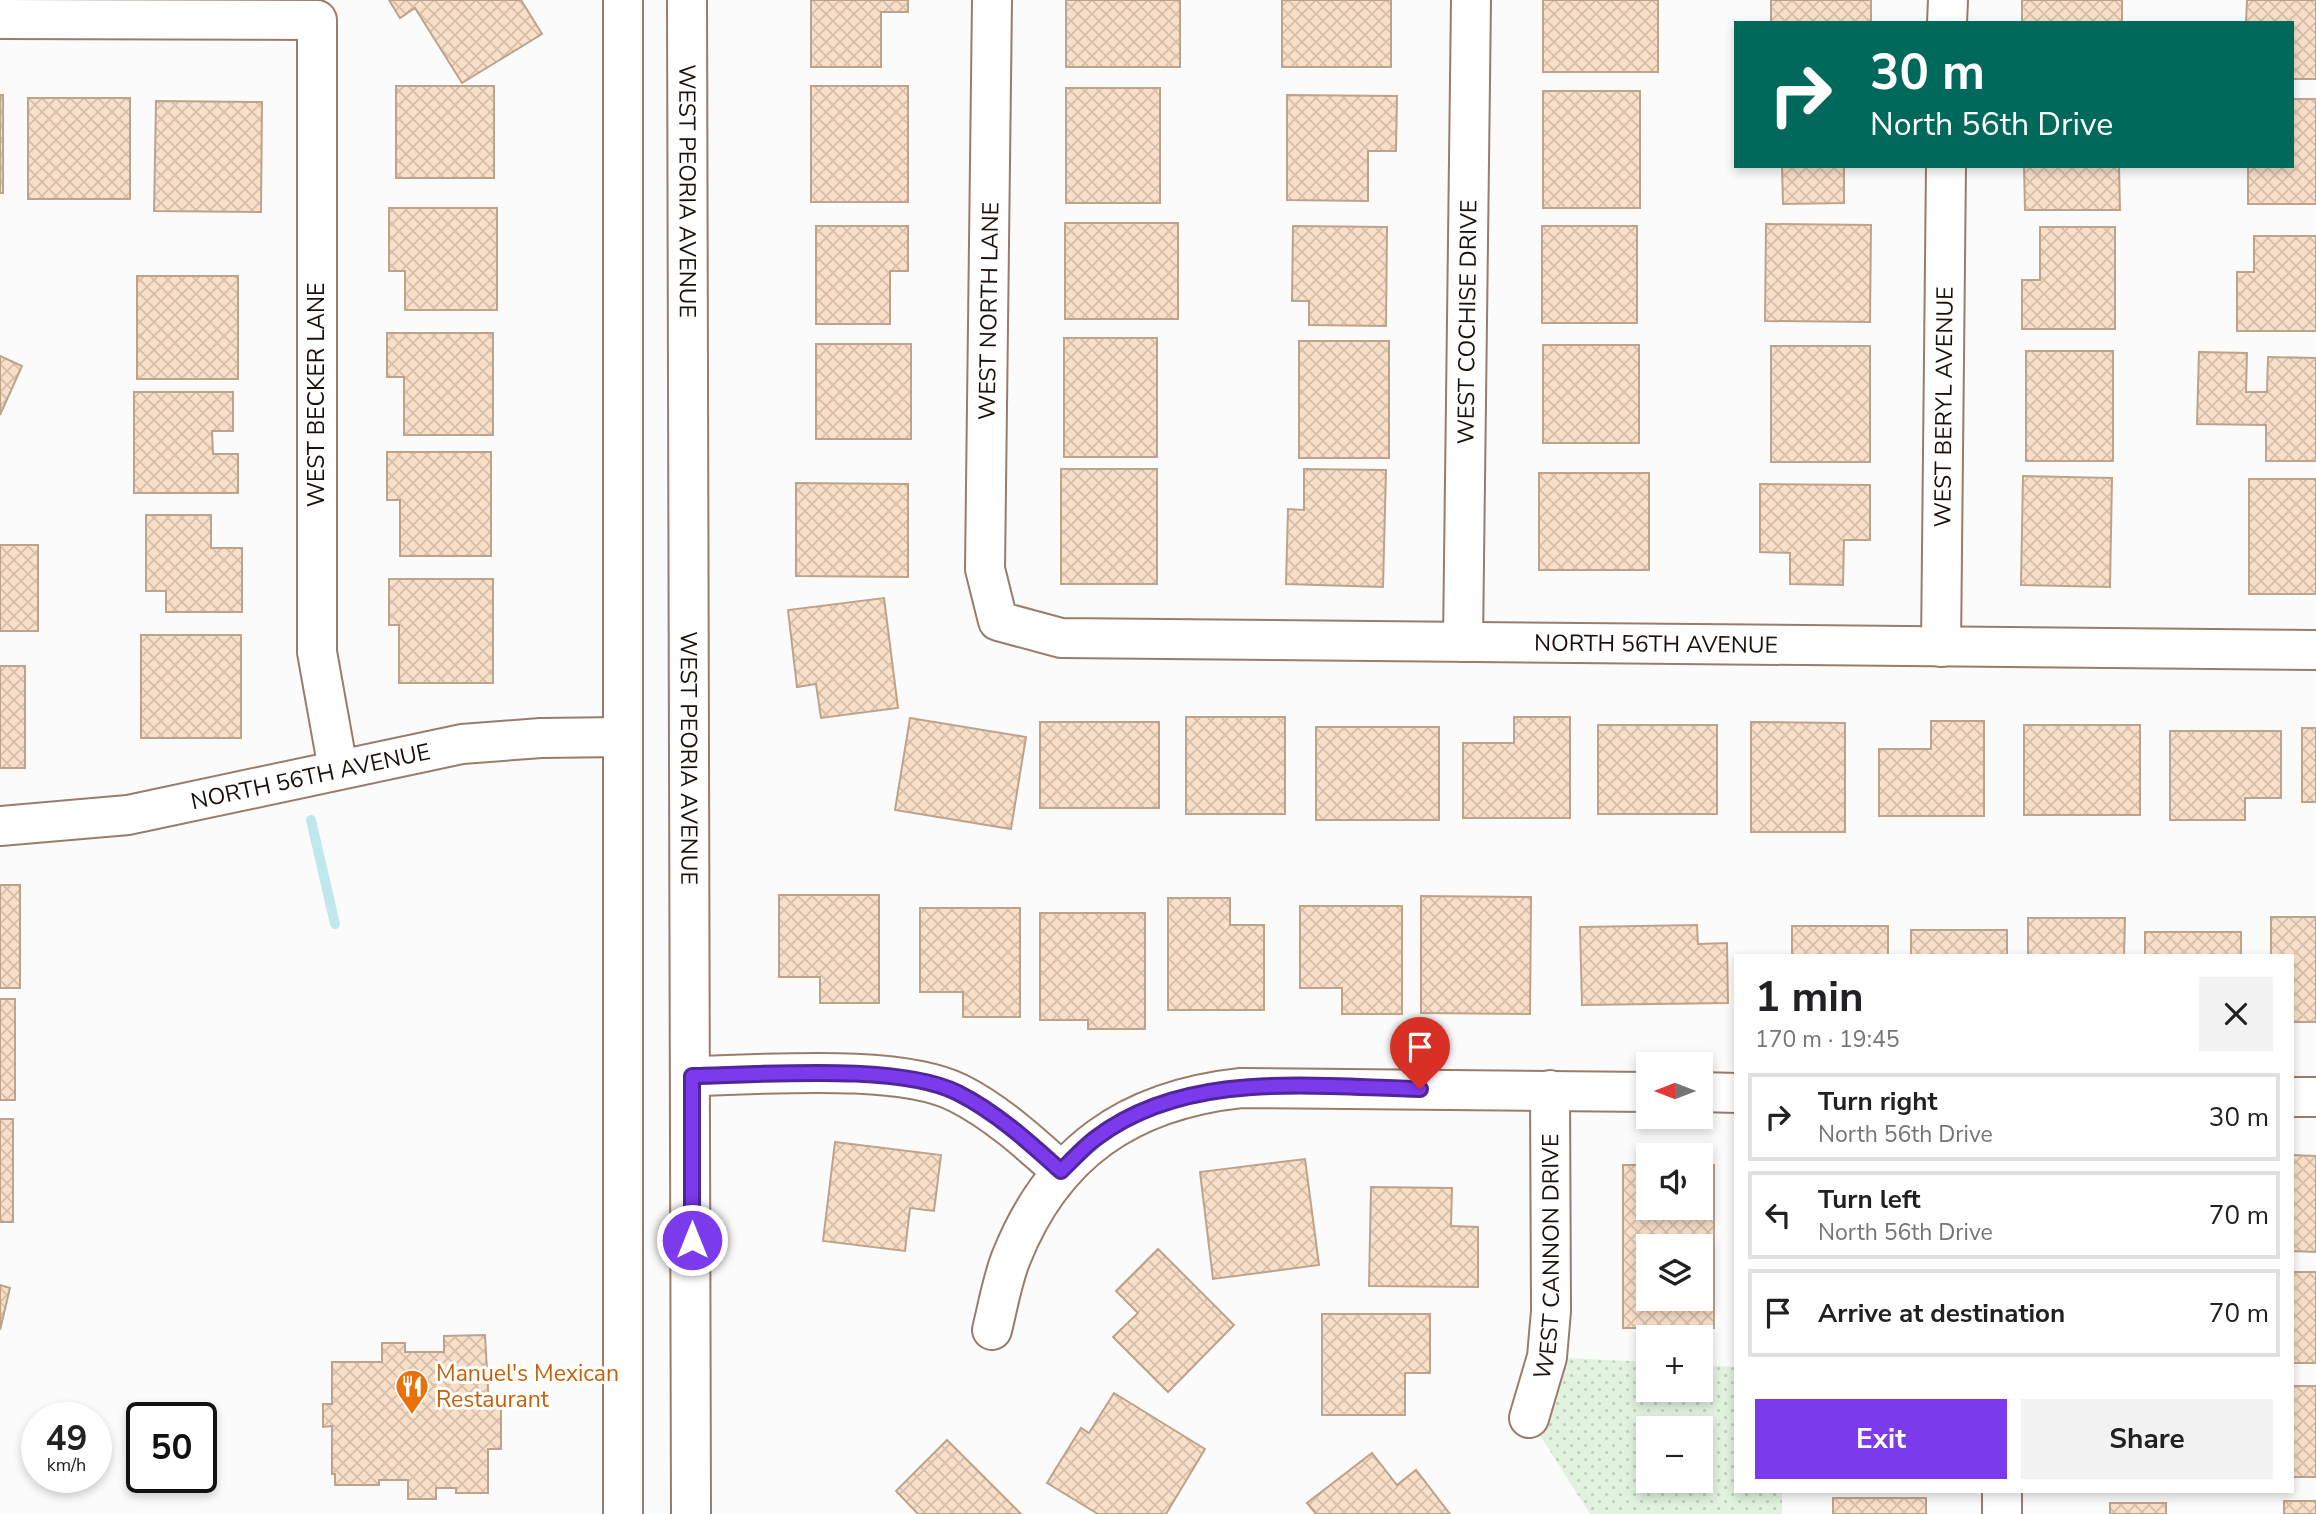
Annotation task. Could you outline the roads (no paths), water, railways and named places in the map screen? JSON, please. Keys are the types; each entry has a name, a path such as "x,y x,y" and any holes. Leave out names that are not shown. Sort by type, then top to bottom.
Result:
{"street":[{"path":"623,0 623,1514"},
{"name":"WEST PEORIA AVENUE","path":"687,0 692,1076 691,1514"},
{"name":"WEST NORTH LANE","path":"992,0 985,569 998,621"},
{"name":"WEST COCHISE DRIVE","path":"1463,642 1471,0"},
{"path":"1947,21 1948,0"},
{"name":"WEST BECKER LANE","path":"0,19 317,20 317,652 338,769"},
{"name":"WEST BERYL AVENUE","path":"1941,647 1946,168"},
{"name":"NORTH 56TH AVENUE","path":"998,621 1061,638 2316,650"},
{"name":"NORTH 56TH AVENUE","path":"0,826 128,815 463,744 541,738 622,737"},
{"path":"692,1076 824,1074 918,1078 958,1093 1030,1143 1061,1171"},
{"path":"992,1330 1010,1260 1034,1208 1061,1171 1097,1137 1133,1116 1207,1091 1278,1087 1636,1092"},
{"name":"WEST CANNON DRIVE","path":"1529,1418 1547,1357 1551,1311 1550,1090"},
{"path":"1713,1092 1734,1093"},
{"path":"2294,1097 2316,1097"},
{"path":"2002,1493 2002,1514"}],"waterway":[{"path":"311,820 335,924"}],"place":[{"name":"Manuel's Mexican Restaurant","path":"412,1416"}]}
